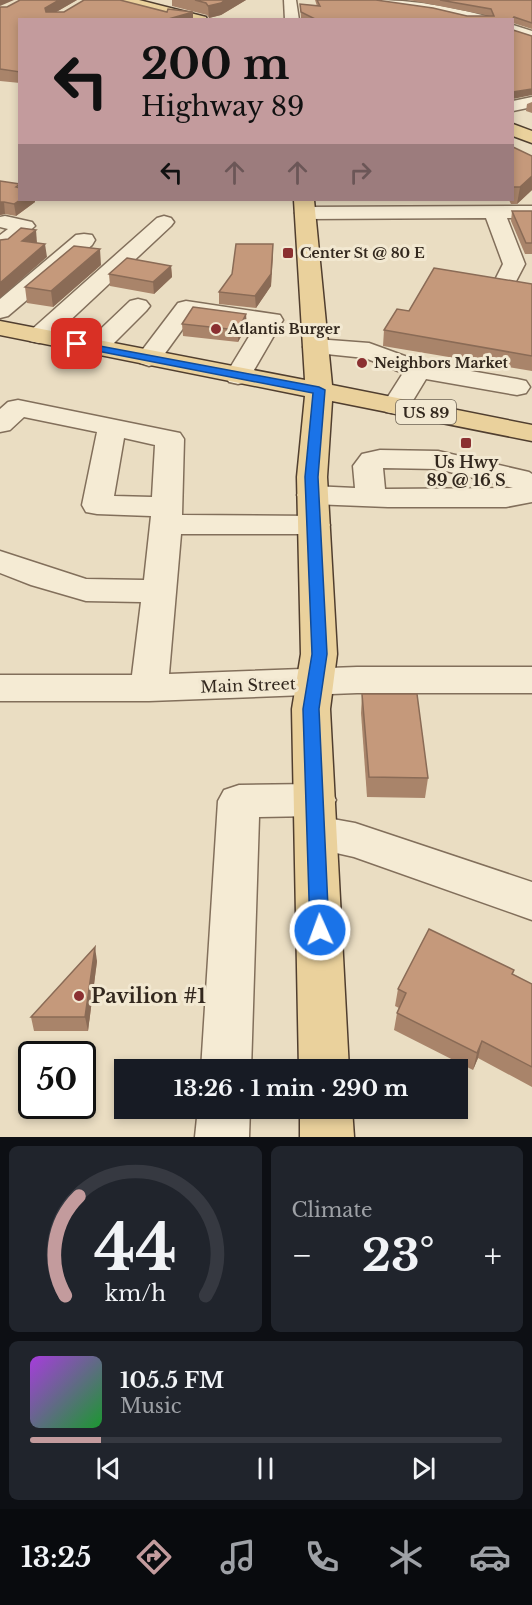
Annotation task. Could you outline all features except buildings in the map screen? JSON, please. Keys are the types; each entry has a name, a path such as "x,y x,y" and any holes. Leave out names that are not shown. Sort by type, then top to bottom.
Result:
{"main road":[{"path":"124,0 193,18"},
{"path":"514,129 532,138"},
{"path":"305,206 319,390 312,462 319,654 311,709 324,1059"},
{"name":"US 89","path":"0,328 532,433"},
{"path":"326,1119 327,1137"}],"street":[{"path":"290,0 292,18"},
{"path":"378,0 433,7 477,18"},
{"path":"514,29 532,36"},
{"path":"514,106 532,102"},
{"path":"305,206 532,212"},
{"path":"494,212 514,264 504,282"},
{"path":"0,245 25,226 5,222"},
{"path":"39,336 164,222"},
{"path":"0,312 84,240"},
{"path":"96,347 138,306"},
{"path":"149,358 186,308 271,320 238,376"},
{"path":"316,347 369,351 418,370 517,387"},
{"path":"396,406 418,370"},
{"path":"6,412 112,427 170,439 167,516 149,688"},
{"path":"112,427 97,505 167,516 313,510 370,496"},
{"path":"0,561 43,578 86,590 158,591"},
{"name":"Main Street","path":"0,688 149,688 357,680 532,680"},
{"path":"226,1059 239,801 316,816 355,840 532,901"},
{"path":"222,1137 223,1119"}],"place":[{"name":"Center St @ 80 E","path":"288,253"},
{"name":"Atlantis Burger","path":"216,329"},
{"name":"Neighbors Market","path":"362,363"},
{"name":"Us Hwy 89 @ 16 S","path":"466,443"},
{"name":"Pavilion #1","path":"79,996"}],"route":[{"path":"77,344 277,384 319,390 312,477 319,654 311,709 320,930"}]}
